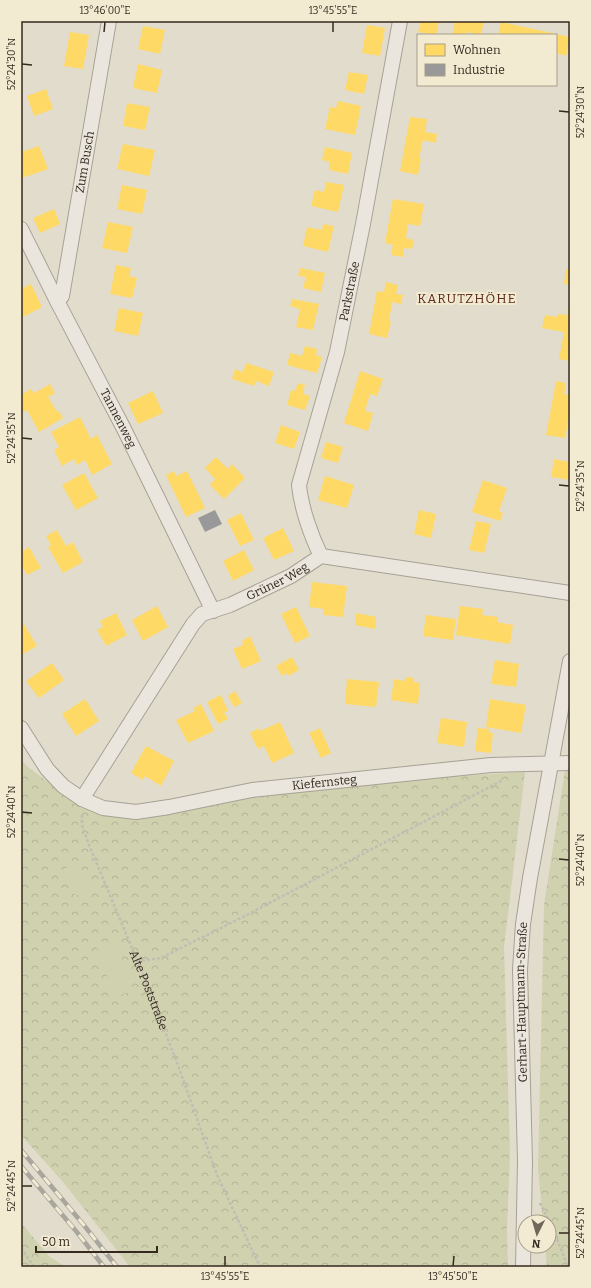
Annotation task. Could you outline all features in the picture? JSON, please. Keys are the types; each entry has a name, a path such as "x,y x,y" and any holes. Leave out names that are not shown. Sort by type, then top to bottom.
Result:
{"street":[{"name":"Zum Busch","path":"57,301 62,296 109,21"},
{"name":"Parkstraße","path":"321,556 316,547 300,499 299,484 337,352 363,224 400,21"},
{"name":"Tannenweg","path":"21,229 124,429 213,610"},
{"name":"Grüner Weg","path":"82,799 193,624 202,614 230,605 292,576 321,556 570,593"},
{"name":"Gerhart-Hauptmann-Straße","path":"522,1267 525,1161 520,970 523,924 530,878 570,661"},
{"path":"21,728 47,768 63,786 82,799"},
{"name":"Kiefernsteg","path":"82,799 103,808 136,812 169,807 252,790 484,765 570,763"}],"path":[{"path":"137,961 161,958 214,932 503,780"},
{"name":"Alte Poststraße","path":"82,799 82,825 87,840 179,1068 217,1175 260,1267"},
{"path":"524,1185 539,1201 553,1229 568,1267"},
{"path":"21,1248 34,1267"}],"green space":[{"path":"21,760 44,779 80,799 137,814 248,791 525,772 504,947 510,1154 507,1228 508,1267 130,1267 63,1182 21,1135"},
{"path":"566,764 570,764 570,1267 547,1267 546,1254 557,1254 557,1214 542,1214 538,1169 544,905"},
{"path":"77,862 91,888 76,896 62,870"},
{"path":"116,942 133,990 115,997 97,949"},
{"path":"21,1223 50,1257 66,1267 21,1267"}],"building: Wohnen":[{"path":"421,21 439,21 436,34 418,32"},
{"path":"455,21 484,21 481,34 467,32 466,34 452,34"},
{"path":"501,22 556,34 498,34"},
{"path":"367,25 385,28 380,56 362,53"},
{"path":"143,26 165,30 160,54 138,49"},
{"path":"70,32 89,35 83,69 64,66"},
{"path":"557,34 570,37 566,56 557,53"},
{"path":"138,64 162,70 157,93 133,88"},
{"path":"349,72 368,75 364,94 345,90"},
{"path":"46,89 53,109 34,116 27,96"},
{"path":"338,101 361,106 355,135 325,129 330,107 336,108"},
{"path":"127,103 150,107 145,130 123,126"},
{"path":"410,117 427,119 425,132 437,134 436,143 423,140 419,158 421,159 418,175 400,171"},
{"path":"123,144 155,150 149,176 117,169"},
{"path":"39,146 48,169 22,178 21,152"},
{"path":"325,147 352,153 348,174 329,170 330,162 322,160"},
{"path":"326,182 344,185 338,212 311,206 315,190 324,192"},
{"path":"122,185 147,190 142,214 117,209"},
{"path":"393,199 424,204 420,226 408,224 406,238 414,240 412,249 404,248 403,257 391,255 393,245 385,243"},
{"path":"54,209 60,224 40,233 33,218"},
{"path":"108,222 133,227 127,253 102,248"},
{"path":"323,224 334,226 328,252 303,246 307,227 322,230"},
{"path":"116,265 131,268 129,276 137,278 132,298 110,294"},
{"path":"300,268 325,273 321,292 303,288 306,277 298,276"},
{"path":"566,269 570,269 570,285 564,284"},
{"path":"386,282 398,285 396,294 403,295 401,304 392,302 389,321 391,322 387,338 369,334 377,291 384,292"},
{"path":"31,284 42,307 21,318 21,289"},
{"path":"292,299 319,304 313,330 296,327 300,309 290,306"},
{"path":"569,305 570,361 559,359 564,332 542,328 545,315 557,317 558,314 567,315"},
{"path":"119,308 143,313 138,336 114,331"},
{"path":"305,346 317,349 316,355 322,357 317,373 287,365 290,353 302,356"},
{"path":"246,363 274,372 269,386 256,381 254,386 232,379 235,369 243,372"},
{"path":"360,371 383,379 377,396 370,394 365,411 373,413 368,431 344,423"},
{"path":"556,381 566,383 564,394 570,395 570,411 565,438 546,435"},
{"path":"298,383 305,385 303,394 310,396 305,410 287,405 291,390 295,391"},
{"path":"50,384 55,393 48,397 57,412 59,411 63,418 39,432 27,410 23,412 21,410 21,395 31,389 34,393"},
{"path":"153,391 163,413 138,424 128,403"},
{"path":"80,417 91,439 97,435 112,464 92,475 85,460 77,465 74,459 62,466 54,450 59,447 51,432"},
{"path":"281,425 300,432 294,449 275,443"},
{"path":"326,442 343,447 338,463 321,458"},
{"path":"216,457 228,469 232,464 245,478 224,499 210,485 215,479 205,468"},
{"path":"554,459 570,462 570,480 551,477"},
{"path":"174,471 176,476 187,471 205,508 186,517 166,475"},
{"path":"84,473 98,498 76,510 62,485"},
{"path":"325,476 354,485 347,508 318,500"},
{"path":"483,480 507,488 499,511 503,513 500,521 472,512"},
{"path":"419,510 436,514 431,538 414,534"},
{"path":"241,513 254,540 240,546 227,520"},
{"path":"476,521 491,524 484,553 469,550"},
{"path":"283,528 294,551 274,560 263,538"},
{"path":"57,530 66,546 73,542 83,562 63,573 48,547 51,545 46,536"},
{"path":"29,547 41,568 27,575 21,564 21,552"},
{"path":"244,550 254,570 233,581 223,561"},
{"path":"312,582 347,586 343,617 323,615 324,609 309,607"},
{"path":"157,606 168,627 143,641 132,620"},
{"path":"460,606 483,609 482,615 498,617 497,622 513,625 510,644 456,635"},
{"path":"296,607 310,636 295,643 281,614"},
{"path":"116,613 127,635 106,646 97,630 103,627 100,621"},
{"path":"356,613 376,617 375,629 355,625"},
{"path":"426,615 456,619 453,640 423,636"},
{"path":"24,624 37,646 21,655 21,626"},
{"path":"250,636 261,661 242,669 233,649 243,645 242,641"},
{"path":"292,657 299,670 288,676 287,673 282,676 276,666"},
{"path":"495,660 519,664 516,687 491,684"},
{"path":"52,663 64,680 39,698 26,681"},
{"path":"405,677 414,678 414,682 420,683 418,704 391,700 394,679 405,681"},
{"path":"347,679 379,682 376,707 345,704"},
{"path":"235,691 242,703 234,707 228,696"},
{"path":"221,695 228,711 224,712 228,719 218,724 207,702"},
{"path":"85,699 99,721 76,736 62,714"},
{"path":"490,699 526,705 521,733 486,727"},
{"path":"201,704 214,731 188,743 176,720 195,711 193,708"},
{"path":"441,718 467,722 464,747 437,743"},
{"path":"280,722 294,753 272,763 264,746 258,749 250,733 259,728 260,731"},
{"path":"320,728 331,753 321,758 309,733"},
{"path":"478,728 490,729 490,733 493,733 491,753 475,751"},
{"path":"146,746 174,761 161,786 145,776 143,780 131,773"}],"building: Industrie":[{"path":"215,510 222,524 205,532 198,518"}],"railway":[{"path":"21,1150 117,1267"},
{"path":"21,1166 76,1231 104,1267"}],"district":[{"name":"KARUTZHÖHE","path":"467,298"}]}
